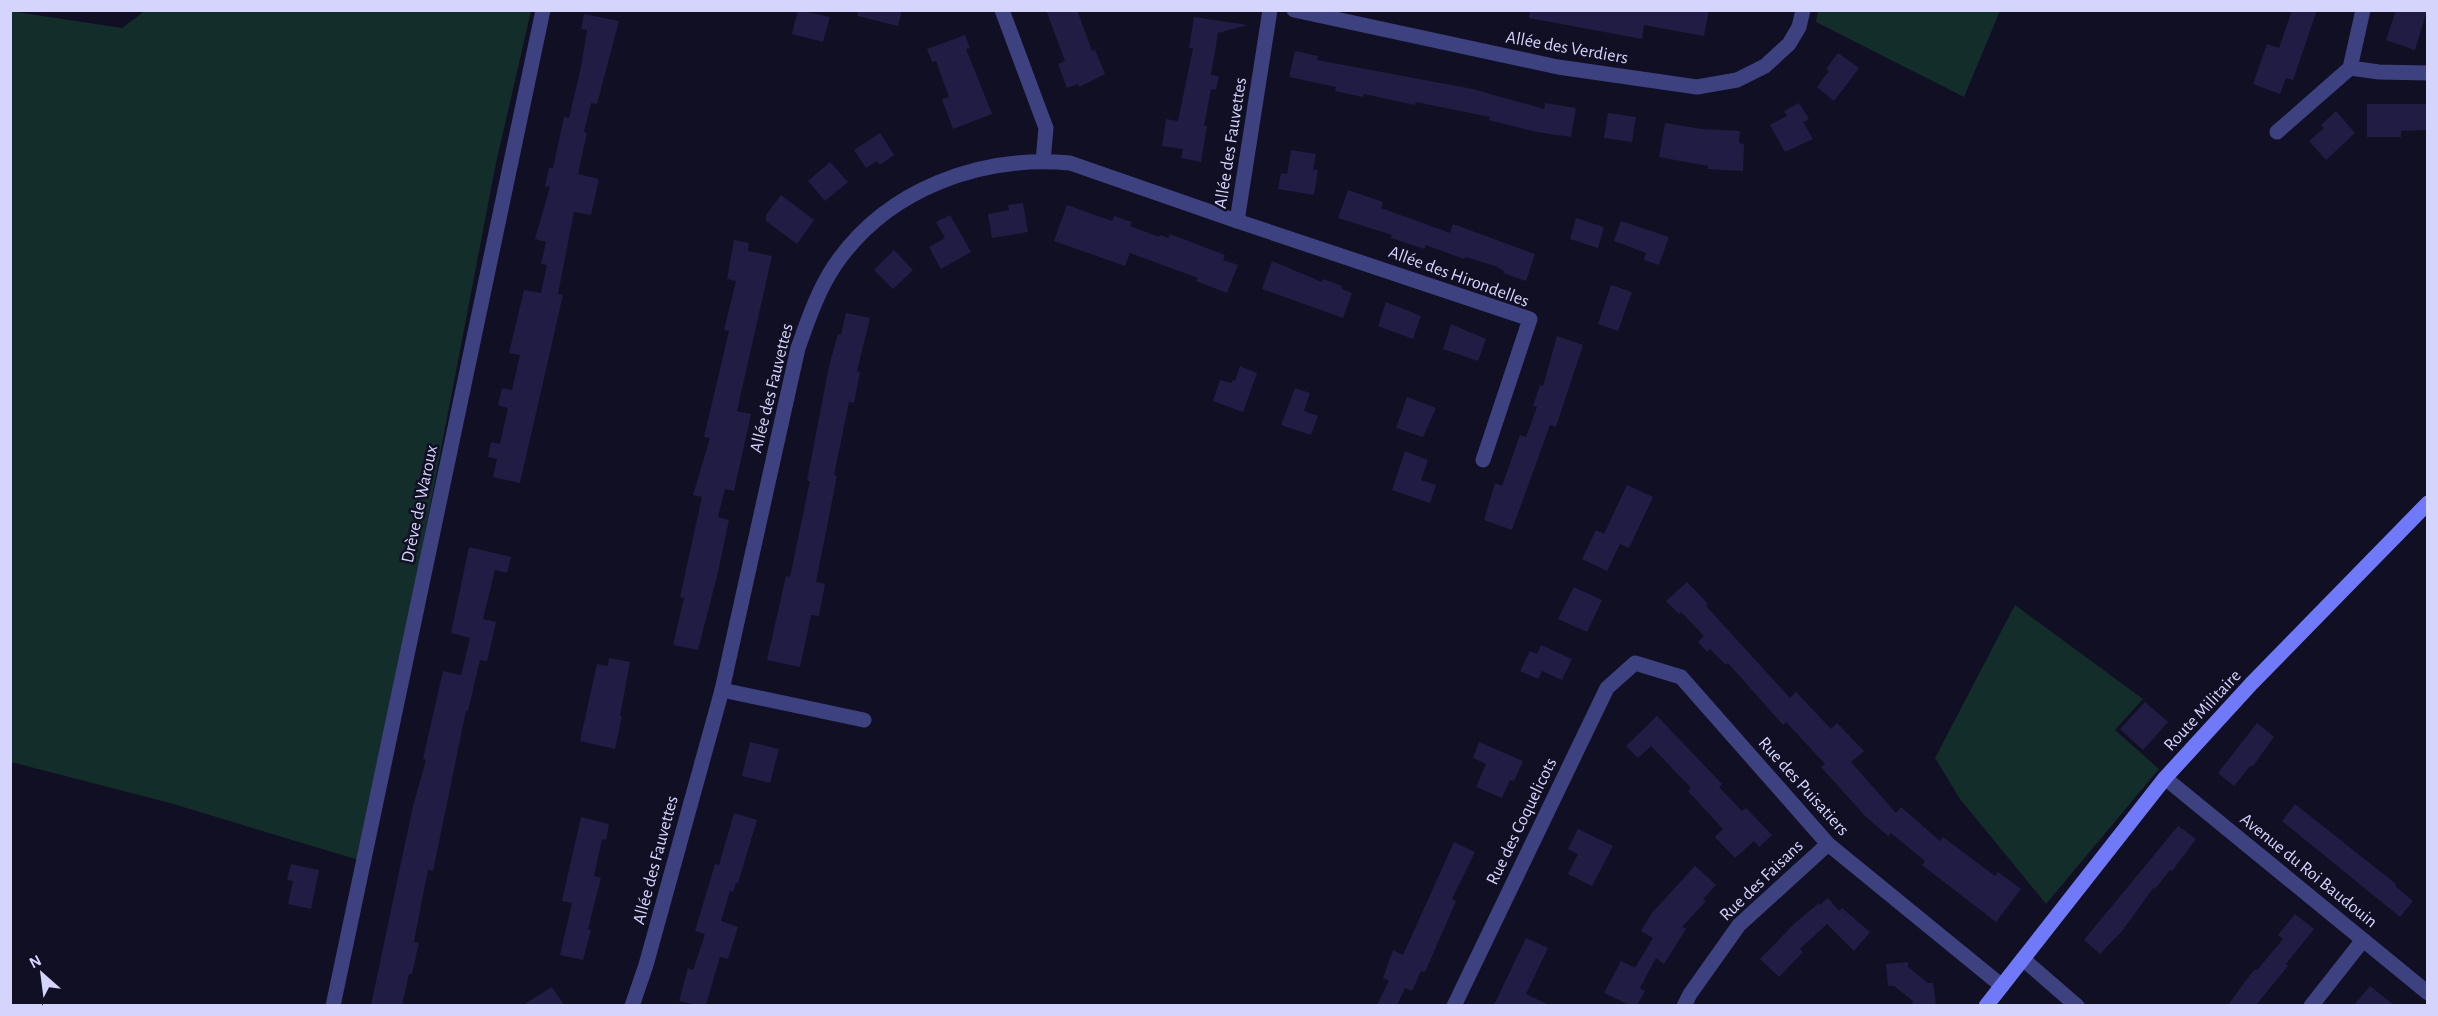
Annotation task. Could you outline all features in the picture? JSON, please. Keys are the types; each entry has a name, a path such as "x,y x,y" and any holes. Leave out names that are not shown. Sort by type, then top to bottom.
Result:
{"street":[{"name":"Drève de Waroux","path":"333,1005 543,10"},
{"path":"1002,10 1046,128 1043,161"},
{"name":"Allée des Fauvettes","path":"632,1005 646,965 722,690 798,348 810,312 835,266 865,230 898,204 944,178 987,166 1043,161 1070,163 1238,221 1270,10"},
{"name":"Allée des Verdiers","path":"1294,10 1558,68 1697,87 1737,80 1765,66 1789,44 1799,27 1803,10"},
{"path":"2277,132 2350,68 2363,10"},
{"path":"2350,68 2379,72 2427,73"},
{"name":"Allée des Hirondelles","path":"1238,221 1530,319 1483,460"},
{"name":"Route Militaire","path":"1986,1005 2165,778 2252,683 2427,503"},
{"name":"Rue des Puisatiers","path":"1635,663 1681,677 1827,843 2002,986"},
{"name":"Rue des Coquelicots","path":"1454,1005 1606,688 1635,663"},
{"path":"722,690 864,720"},
{"name":"Avenue du Roi Baudouin","path":"2165,778 2427,993"},
{"name":"Rue des Faisans","path":"1684,1005 1739,925 1827,843"},
{"path":"2311,1005 2363,940"},
{"path":"2024,959 2077,1005"}],"green space":[{"path":"146,10 531,11 496,163 362,861 170,803 11,762 10,11 122,28"},
{"path":"1818,10 2000,11 1964,97 1816,22"},
{"path":"2015,605 2143,699 2115,730 2159,769 2046,904 1960,799 1935,758"}],"building":[{"path":"798,10 830,17 823,42 792,34"},
{"path":"858,10 902,10 898,26 858,16"},
{"path":"1046,10 1077,10 1092,51 1095,50 1105,74 1079,87 1078,84 1067,88 1058,64 1065,61"},
{"path":"1530,10 1709,10 1704,36 1644,25 1642,39 1529,18"},
{"path":"2292,10 2317,10 2293,80 2286,78 2280,94 2253,84 2267,44 2279,48"},
{"path":"2396,10 2427,10 2415,50 2386,40"},
{"path":"584,14 619,21 597,104 591,103 578,174 599,179 591,215 574,212 558,294 563,295 520,483 493,477 497,459 488,457 491,442 500,444 508,408 498,405 502,388 512,390 520,355 509,353 524,290 541,293 547,265 541,264 546,242 535,239 550,187 545,186 549,168 553,168 564,117 569,118 581,67 587,30 581,29"},
{"path":"1194,17 1248,25 1218,33 1211,75 1219,76 1216,90 1211,89 1204,126 1207,126 1201,162 1181,158 1183,149 1162,146 1166,119 1178,121 1193,48 1189,48"},
{"path":"965,35 970,48 966,49 992,114 953,129 942,99 949,97 936,61 932,62 927,49"},
{"path":"1295,51 1318,56 1317,60 1473,89 1544,109 1545,103 1576,108 1571,137 1537,132 1489,120 1490,117 1416,102 1415,105 1364,94 1363,97 1335,91 1336,87 1289,77"},
{"path":"1838,53 1859,68 1834,101 1817,87 1829,71 1826,69"},
{"path":"1799,103 1809,119 1803,122 1813,139 1785,152 1770,125 1787,116 1784,111"},
{"path":"2367,104 2426,104 2427,130 2401,131 2401,137 2367,137"},
{"path":"2336,111 2355,133 2326,160 2309,141 2324,128 2321,125"},
{"path":"1608,113 1636,117 1632,142 1604,138"},
{"path":"1665,123 1702,129 1740,131 1739,143 1744,144 1743,171 1708,169 1708,166 1659,157"},
{"path":"880,133 894,155 880,165 877,161 866,168 854,150"},
{"path":"1291,150 1316,154 1313,169 1318,170 1314,195 1278,189 1281,173 1287,174"},
{"path":"830,162 848,182 825,201 808,181"},
{"path":"1348,190 1383,202 1381,208 1450,233 1453,224 1535,254 1526,281 1503,273 1504,271 1495,266 1466,257 1464,259 1426,245 1424,249 1391,238 1392,235 1338,218"},
{"path":"781,195 814,220 797,244 766,221 766,215"},
{"path":"1023,203 1028,232 992,238 988,214 1009,210 1008,205"},
{"path":"1067,205 1112,221 1114,216 1132,222 1130,226 1159,237 1160,235 1168,238 1170,234 1225,255 1223,260 1238,265 1227,293 1196,281 1198,278 1130,253 1125,266 1054,241"},
{"path":"950,215 971,252 941,269 929,247 945,238 936,222"},
{"path":"1576,218 1604,227 1598,248 1570,239"},
{"path":"1621,221 1669,237 1659,265 1644,260 1646,253 1614,241"},
{"path":"734,240 749,243 748,251 772,256 737,411 751,414 734,491 725,489 718,517 729,520 698,650 673,645 684,598 680,597 702,497 693,495 710,438 704,437 729,331 724,330 736,281 727,279"},
{"path":"894,250 913,270 893,289 874,270"},
{"path":"1272,261 1322,282 1323,279 1342,286 1342,289 1352,293 1343,318 1262,289"},
{"path":"1611,285 1632,292 1618,331 1598,324"},
{"path":"1386,302 1421,316 1413,339 1378,326"},
{"path":"846,313 870,318 857,371 860,372 854,403 849,402 834,475 837,476 816,582 825,584 819,616 811,615 800,667 767,660 786,576 790,577 810,481 807,481 829,366 838,334 841,335"},
{"path":"1451,324 1486,339 1478,361 1443,349"},
{"path":"1557,336 1583,345 1556,427 1550,425 1512,530 1484,520 1495,483 1502,486 1520,435 1526,437 1537,407 1533,406 1540,385 1543,386"},
{"path":"1240,366 1257,373 1243,412 1213,401 1220,380 1231,383 1235,381"},
{"path":"1295,388 1310,393 1304,411 1318,416 1311,435 1281,425"},
{"path":"1407,397 1436,408 1423,437 1396,428"},
{"path":"1405,451 1428,460 1421,480 1436,485 1430,503 1392,490"},
{"path":"1627,485 1653,497 1629,548 1620,544 1607,571 1582,559 1596,530 1604,534"},
{"path":"469,547 511,557 507,573 495,570 483,619 496,622 487,661 480,660 468,711 466,711 433,871 428,870 414,942 419,943 412,974 409,974 402,1005 371,1005 413,806 426,760 423,759 443,671 461,675 470,638 451,633"},
{"path":"1687,582 1790,698 1796,692 1831,729 1837,723 1864,751 1851,762 1896,813 1901,807 1940,841 1943,837 1995,876 1998,872 2021,889 1996,922 1922,865 1925,861 1891,833 1888,836 1865,816 1821,767 1825,764 1786,722 1783,725 1728,663 1726,665 1710,649 1707,652 1698,642 1704,636 1681,612 1679,614 1666,601"},
{"path":"1574,587 1602,600 1587,632 1558,619"},
{"path":"1541,645 1572,659 1562,680 1542,671 1538,679 1520,671 1530,651 1537,654"},
{"path":"609,658 630,662 615,749 580,741 597,664 608,666"},
{"path":"2145,702 2168,722 2143,750 2120,729"},
{"path":"1657,716 1722,784 1719,787 1742,811 1746,808 1772,835 1759,847 1754,841 1735,858 1715,837 1723,829 1688,791 1691,788 1651,746 1638,758 1626,746"},
{"path":"2257,723 2274,737 2253,766 2250,766 2234,786 2218,773"},
{"path":"750,742 779,749 770,783 742,776"},
{"path":"1479,742 1523,761 1514,781 1510,780 1502,798 1476,787 1486,764 1473,758"},
{"path":"2295,804 2396,884 2395,886 2413,901 2400,917 2282,821"},
{"path":"734,813 757,820 738,883 733,892 730,891 721,921 738,927 728,959 720,957 706,1005 679,1001 688,968 693,970 705,934 695,931 715,864 719,865"},
{"path":"581,817 609,824 606,840 602,839 594,876 601,878 583,960 560,955 572,903 562,901"},
{"path":"2178,826 2196,839 2172,871 2170,870 2155,889 2154,887 2122,931 2100,954 2084,940"},
{"path":"1578,829 1613,846 1592,886 1568,874 1578,854 1568,849"},
{"path":"1454,842 1475,852 1452,899 1456,901 1425,972 1421,971 1412,991 1405,988 1397,1005 1377,1005 1389,981 1383,978 1393,950 1403,955"},
{"path":"291,864 319,870 311,909 288,904 293,881 287,880"},
{"path":"1695,866 1716,885 1703,899 1706,901 1682,927 1686,929 1664,964 1656,958 1640,988 1645,991 1637,1005 1629,1005 1604,993 1621,961 1635,968 1653,938 1641,931 1651,914"},
{"path":"1828,898 1839,911 1842,908 1870,932 1854,951 1827,924 1800,949 1803,952 1779,977 1760,959 1795,923"},
{"path":"2295,914 2314,929 2286,964 2288,966 2256,1005 2228,1005 2255,969 2257,970 2283,939 2278,935"},
{"path":"1526,938 1548,948 1526,994 1549,1005 1494,1005"},
{"path":"1908,962 1908,967 1928,983 1933,983 1936,1004 1913,1005 1912,1000 1894,986 1888,986 1886,964"},
{"path":"2370,986 2394,1005 2354,1005"},
{"path":"552,987 564,1005 523,1005"}]}
